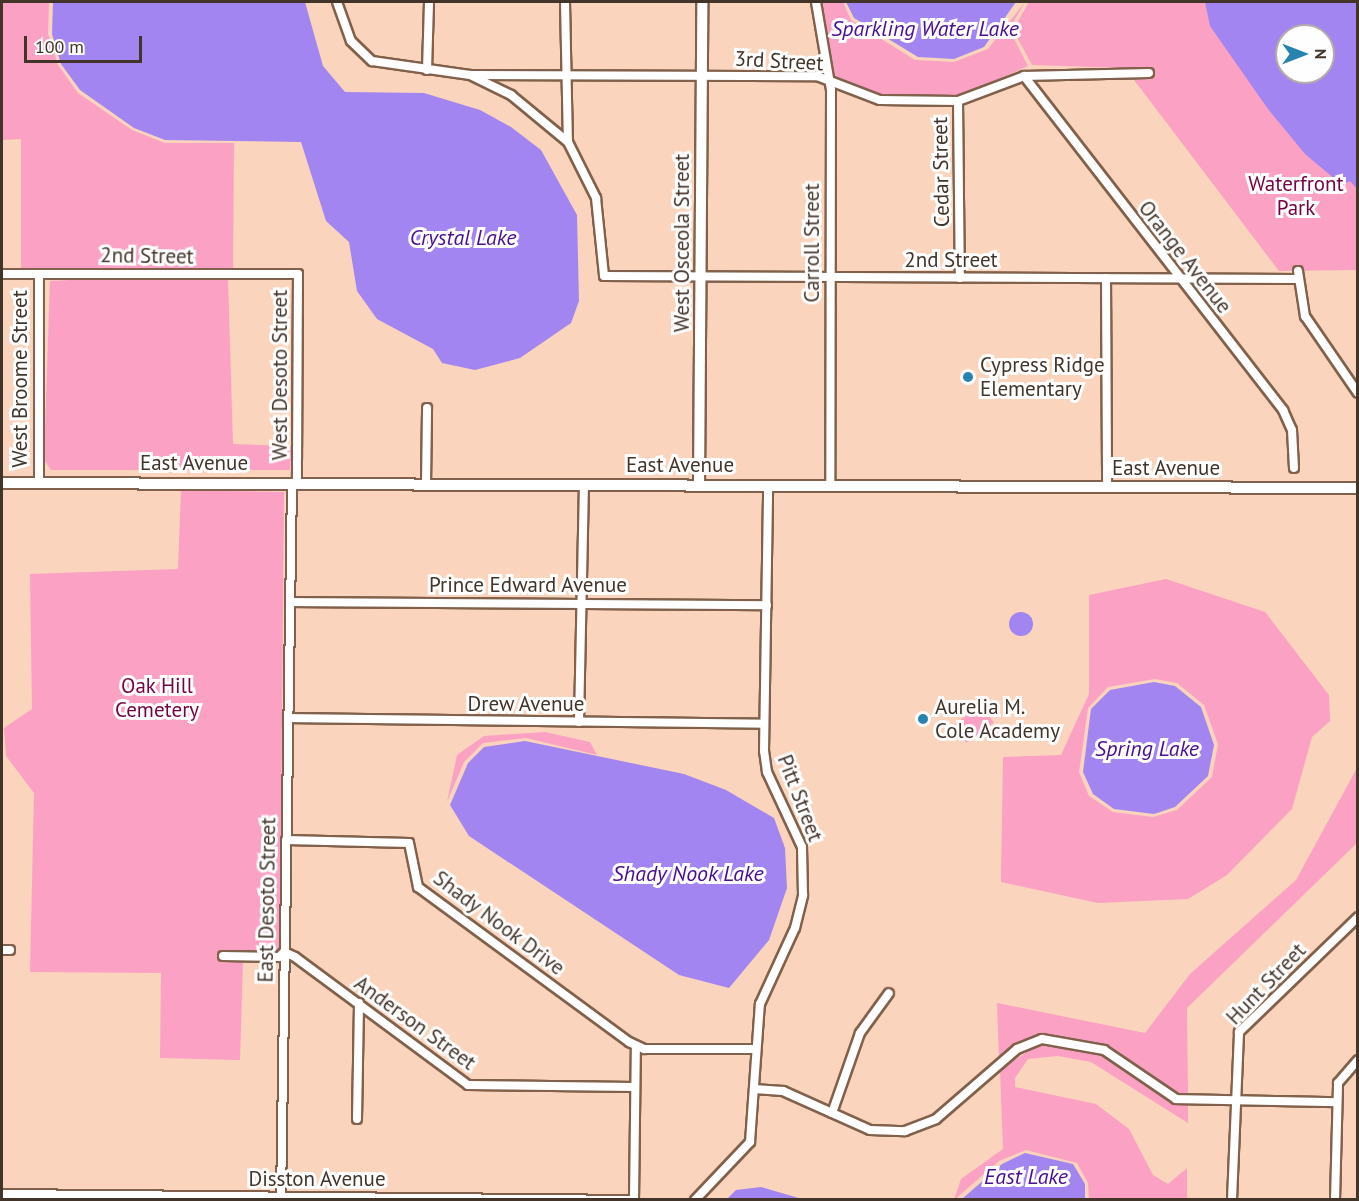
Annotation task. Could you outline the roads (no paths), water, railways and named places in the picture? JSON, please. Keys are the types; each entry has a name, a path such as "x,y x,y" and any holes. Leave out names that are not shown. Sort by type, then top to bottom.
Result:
{"street":[{"path":"337,2 351,41 365,56 379,64 470,75 511,95 568,142"},
{"path":"427,70 429,2"},
{"path":"565,2 568,142"},
{"name":"West Osceola Street","path":"699,485 702,2"},
{"name":"Carroll Street","path":"816,2 829,80 830,486"},
{"name":"3rd Street","path":"470,75 565,74 829,80 880,100 958,101 1024,76 1149,73"},
{"name":"Orange Avenue","path":"1024,76 1286,416 1294,468"},
{"name":"Cedar Street","path":"958,101 960,278"},
{"name":"2nd Street","path":"568,142 596,198 604,276 1179,278 1298,275 1305,315 1358,393"},
{"name":"2nd Street","path":"2,274 291,274"},
{"name":"West Desoto Street","path":"291,274 298,274 295,483"},
{"name":"West Broome Street","path":"39,275 39,483"},
{"path":"1106,278 1107,487"},
{"path":"426,484 427,408"},
{"name":"East Avenue","path":"2,483 1358,488"},
{"name":"East Desoto Street","path":"281,1198 290,602 295,483"},
{"path":"579,722 584,484"},
{"name":"Pitt Street","path":"695,1200 749,1144 762,995 795,928 805,877 798,836 765,765 768,485"},
{"name":"Prince Edward Avenue","path":"290,602 767,605"},
{"name":"Drew Avenue","path":"288,718 764,724"},
{"name":"Shady Nook Drive","path":"286,840 408,843 418,887 636,1046"},
{"name":"Hunt Street","path":"1232,1200 1239,1032 1358,917"},
{"path":"223,956 279,957 284,952"},
{"name":"Anderson Street","path":"284,952 358,1003 468,1085 635,1088"},
{"path":"832,1113 860,1033 890,993"},
{"path":"357,1119 358,1003"},
{"path":"754,1089 783,1091 870,1130 913,1130 936,1119 1017,1049 1035,1039 1104,1050 1176,1099 1335,1102"},
{"path":"633,1200 636,1046 756,1049"},
{"path":"1335,1200 1335,1102 1340,1077 1358,1060"},
{"name":"Disston Avenue","path":"2,1194 28,1197 633,1200"}],"water":[{"name":"Crystal Lake","path":"53,2 305,2 323,66 345,92 424,93 480,110 511,127 541,150 577,215 579,301 571,323 520,358 475,370 442,363 433,349 377,319 357,291 349,242 326,221 301,142 165,140 134,128 80,90 61,64 52,34"},
{"name":"Sparkling Water Lake","path":"846,2 1016,2 984,47 954,59 918,57 854,18"},
{"path":"1205,2 1357,2 1357,189 1350,181 1342,185 1305,154 1268,109 1210,26"},
{"path":"1021,612 1026,613 1032,619 1032,629 1026,635 1021,636 1016,635 1010,629 1009,624 1010,619 1016,613"},
{"name":"Spring Lake","path":"1154,682 1175,686 1201,707 1214,745 1208,776 1175,807 1154,814 1114,809 1093,794 1083,772 1091,709 1110,690"},
{"name":"Shady Nook Lake","path":"525,741 684,774 726,790 774,818 785,848 787,888 769,940 729,988 679,975 469,836 450,805 468,763 484,747"},
{"name":"East Lake","path":"1025,1153 1073,1164 1085,1184 1085,1199 962,1199 1002,1164"},
{"path":"761,1187 802,1199 727,1199 736,1190"}],"place":[{"name":"Cypress Ridge Elementary","path":"968,377"},
{"name":"Aurelia M. Cole Academy","path":"923,719"}],"park label":[{"name":"Waterfront Park","path":"1296,196"},
{"name":"Oak Hill Cemetery","path":"157,698"}]}
